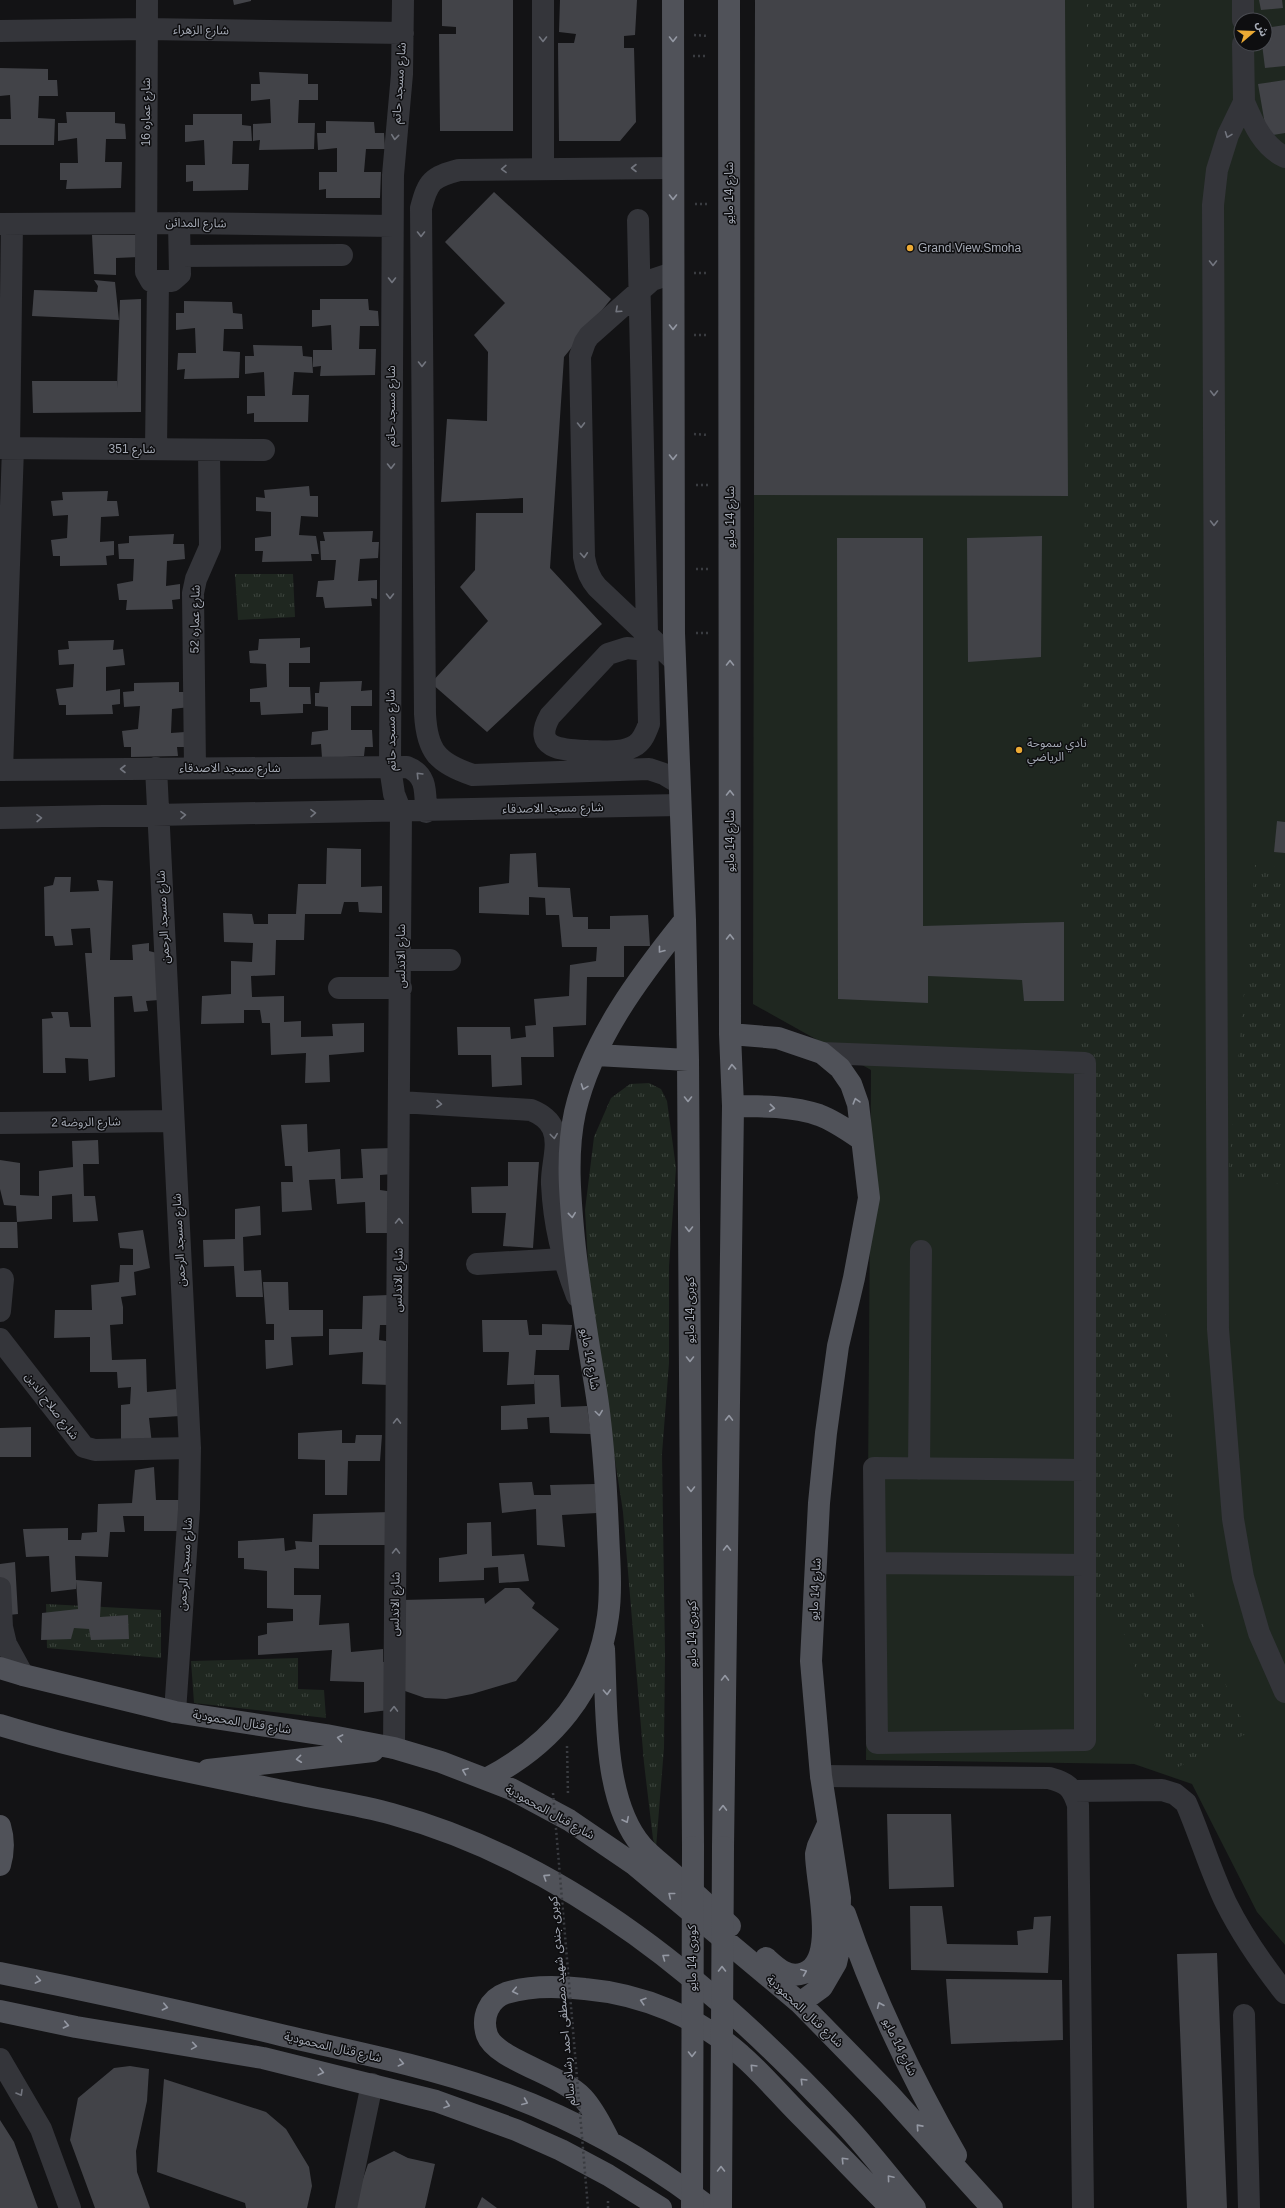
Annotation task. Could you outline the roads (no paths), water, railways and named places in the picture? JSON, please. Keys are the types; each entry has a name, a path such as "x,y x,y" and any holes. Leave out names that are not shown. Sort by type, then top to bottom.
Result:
{"main road":[{"path":"596,1055 688,1060 685,920 674,661 672,168 673,0"},
{"name":"شارع 14 مايو","path":"729,0 730,1034 733,1106"},
{"name":"شارع 14 مايو","path":"486,1779 526,1755 544,1740 566,1716 586,1684 596,1663 604,1640 610,1591 604,1451 581,1308 571,1210 570,1178 575,1112 596,1055 615,1018 636,982 685,920"},
{"name":"شارع 14 مايو","path":"730,1034 778,1038 822,1053 840,1068 851,1084 858,1104 869,1198 868,1210 838,1346 819,1503 811,1661 821,1776 840,1898 860,1959 886,2018 940,2127 975,2188"},
{"name":"كوبرى 14 مايو","path":"688,1060 693,1847 692,2208"},
{"path":"721,2208 723,1847 733,1106 799,1109 838,1124 862,1140"},
{"path":"604,1640 614,1784 621,1810 630,1829 642,1846 785,1974 792,1975 806,1973 815,1965 820,1954 823,1930 816,1854 828,1824"},
{"name":"شارع قنال المحمودية","path":"0,1668 175,1712 326,1735 394,1748 441,1762 511,1789 569,1820 635,1866 800,2003 858,2061 992,2208"},
{"path":"0,1724 30,1734 191,1772 392,1814 460,1837 539,1872 611,1918 693,1978 746,2024 840,2119 915,2208"},
{"path":"191,1772 394,1748"},
{"path":"0,1826 3,1836 3,1853 0,1864"},
{"name":"شارع 14 مايو","path":"800,2003 822,1987 836,1963 839,1950 840,1898"},
{"name":"شارع قنال المحمودية","path":"0,1973 116,1996 452,2077 538,2107 610,2142 658,2171 710,2208"},
{"path":"610,2142 595,2114 583,2097 538,2069 506,2055 491,2043 485,2026 486,2016 488,2009 497,1996 513,1991 542,1987 598,1990 652,2004 699,2026 742,2055 891,2208"},
{"path":"0,2011 76,2027 263,2058 436,2101 516,2130 561,2150 648,2204"}],"street":[{"name":"شارع عماره 16","path":"147,0 147,276 151,281 158,281"},
{"name":"شارع مسجد حاتم","path":"401,812 394,794 390,767 392,226 393,168 402,74 403,0"},
{"path":"543,0 543,168"},
{"path":"1242,0 1243,12"},
{"name":"شارع الزهراء","path":"0,30 146,29 403,33"},
{"path":"1243,52 1244,102 1257,132 1279,154 1285,157"},
{"path":"1244,102 1228,135 1217,170 1213,204 1218,1328 1233,1519 1243,1577 1259,1633 1285,1692"},
{"path":"672,168 543,168 459,170 440,175 426,189 421,208 426,735 436,754 447,764 452,768 473,774 649,769 664,774 679,784"},
{"path":"638,220 649,724 645,735 637,744 627,750 560,750 550,745 544,736 544,725 550,716 600,660 618,650 647,642"},
{"path":"156,449 158,281 172,281 178,277 181,271 179,223"},
{"name":"شارع المدائن","path":"6,224 179,223 392,226"},
{"path":"1,770 7,448 6,224"},
{"path":"180,256 342,255"},
{"path":"673,273 652,280 589,336 580,356 584,557 586,568 594,583 647,642 674,661"},
{"name":"شارع 351","path":"7,448 264,450"},
{"name":"شارع عماره 52","path":"195,768 193,593 196,579 210,547 209,450"},
{"name":"شارع مسجد الاصدقاء","path":"1,770 407,767 419,774 425,786 426,812"},
{"name":"شارع مسجد الرحمن","path":"156,768 172,1121 190,1448 189,1509 175,1712"},
{"name":"شارع مسجد الاصدقاء","path":"0,818 426,812 680,805"},
{"name":"شارع الاندلس","path":"394,1748 401,988 401,812"},
{"path":"401,960 450,960"},
{"path":"339,988 401,988"},
{"path":"822,1053 1085,1063 1085,1470 1085,1740 878,1743 874,1468 1085,1470"},
{"path":"400,1102 531,1110 541,1114 549,1121 554,1131 555,1142 551,1181 554,1221 563,1260 581,1308"},
{"name":"شارع الروضة 2","path":"0,1123 172,1121"},
{"path":"920,1469 921,1251"},
{"path":"477,1264 563,1260"},
{"path":"0,1311 3,1279"},
{"name":"شارع صلاح الدين","path":"0,1339 84,1447 95,1450 190,1448"},
{"path":"875,1563 1085,1565"},
{"path":"0,1588 1,1627 6,1644 23,1675"},
{"path":"821,1776 1049,1778 1063,1781 1074,1791 1078,1805 1083,2208"},
{"path":"1074,1791 1162,1790 1175,1794 1186,1803 1226,1902 1244,1936 1285,1993"},
{"path":"1244,2015 1249,2208"},
{"path":"0,2059 41,2129 70,2208"},
{"path":"346,2208 372,2084"}],"place":[{"name":"Grand.View.Smoha","path":"910,248"},
{"name":"نادي سموحة الرياضي","path":"1019,750"}]}
